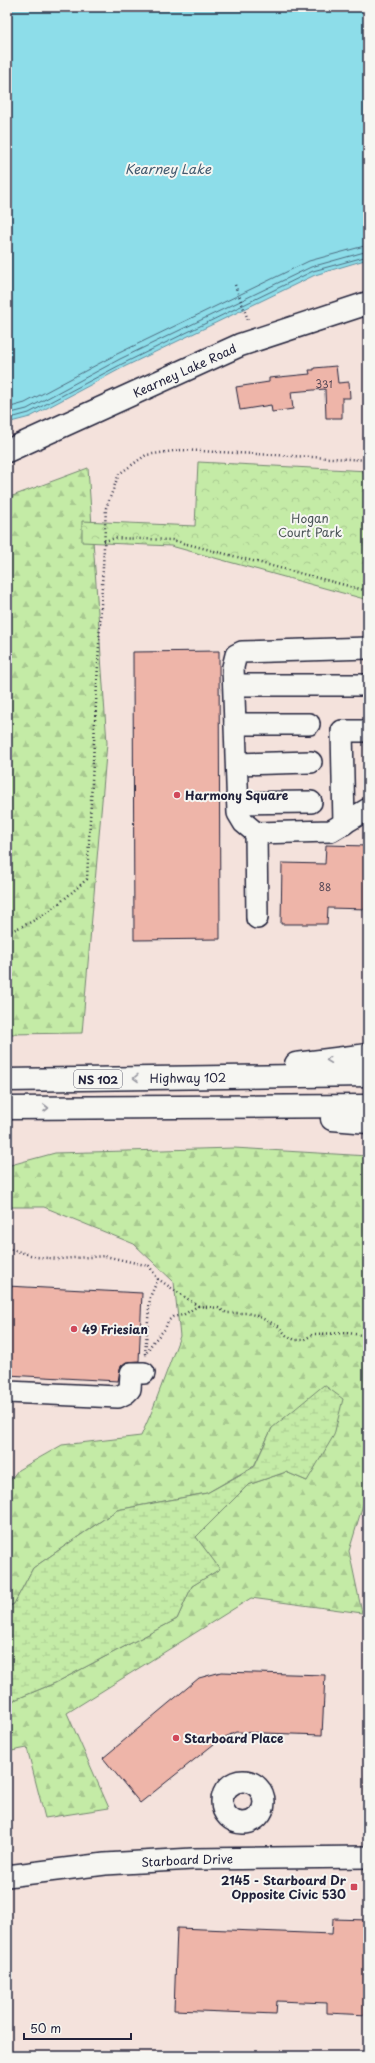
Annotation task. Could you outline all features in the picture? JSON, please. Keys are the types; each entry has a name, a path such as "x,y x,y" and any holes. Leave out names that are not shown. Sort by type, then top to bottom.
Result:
{"main road":[{"name":"Kearney Lake Road","path":"7,451 240,345 368,303"},
{"path":"189,1077 368,1055"},
{"name":"Highway 102","path":"7,1080 368,1076"},
{"path":"7,1108 368,1106"},
{"path":"189,1107 368,1122"}],"street":[{"path":"368,648 242,652 236,655 234,661 238,813 244,823 256,833 331,832 368,809"},
{"path":"234,685 368,685"},
{"path":"235,724 309,724"},
{"path":"344,824 342,732 368,731"},
{"path":"237,764 311,762"},
{"path":"238,803 311,802"},
{"path":"256,833 256,918"},
{"path":"7,1392 118,1396 126,1393 130,1389 131,1373 145,1364"},
{"name":"Starboard Drive","path":"7,1876 105,1864 193,1859 368,1857"}],"path":[{"path":"235,285 248,320"},
{"path":"7,932 20,928 49,912 87,879 106,508 119,474 146,455 181,450 368,460"},
{"path":"104,541 116,538 180,541 261,564 368,590"},
{"path":"7,1248 37,1257 58,1259 105,1256 149,1266 158,1278 198,1306 218,1308 227,1313 246,1313 255,1315 278,1326 286,1335 295,1340 303,1340 314,1334 348,1333 368,1336"},
{"path":"145,1364 150,1297 158,1278"},
{"path":"145,1364 153,1342 165,1329 168,1321 174,1317 183,1315 198,1306"}],"shaded area":[{"path":"368,1654 368,1834 362,1834"}],"green space":[{"name":"Hogan Court Park","path":"198,462 368,471 368,600 171,546 82,542 82,521 195,526"},
{"path":"88,468 107,743 82,1033 7,1034 7,498"},
{"path":"234,1148 368,1156 368,1488 349,1551 362,1613 251,1598 67,1713 109,1808 45,1818 27,1748 7,1752 7,1703 55,1683 177,1619 192,1586 219,1569 196,1537 248,1485 286,1472 307,1481 272,1428 254,1466 207,1493 117,1510 33,1568 14,1604 7,1607 7,1484 18,1470 62,1445 141,1436 180,1336 174,1282 134,1244 44,1207 7,1207 7,1166 55,1153"},
{"path":"324,1385 343,1399 334,1435 307,1481 286,1472 248,1485 196,1537 220,1569 192,1586 177,1619 55,1683 7,1703 7,1608 14,1604 33,1568 117,1510 207,1493 254,1467 272,1428"}],"water":[{"name":"Kearney Lake","path":"7,7 368,7 368,259 315,275 124,367 30,417 7,423"}],"building":[{"path":"336,366 338,383 349,382 350,398 342,398 342,418 326,418 325,389 291,392 293,409 272,412 271,405 240,410 236,387 269,382 269,378 310,374 309,370 314,370 314,368"},
{"name":"Harmony Square","path":"219,651 220,939 134,940 133,652"},
{"path":"326,845 368,846 368,909 328,908 327,924 281,924 282,863 325,864"},
{"name":"49 Friesian","path":"7,1286 142,1293 139,1361 126,1362 121,1366 118,1381 7,1375"},
{"name":"Starboard Place","path":"221,1672 325,1675 322,1735 236,1732 219,1740 140,1803 103,1758 199,1678"},
{"path":"333,1919 368,1920 368,2015 327,2013 327,2003 277,2001 276,2014 174,2010 177,1928 332,1934"}],"place":[{"name":"Harmony Square","path":"177,795"},
{"name":"49 Friesian","path":"74,1329"},
{"name":"Starboard Place","path":"176,1738"},
{"name":"2145 - Starboard Dr Opposite Civic 530","path":"354,1887"}]}
